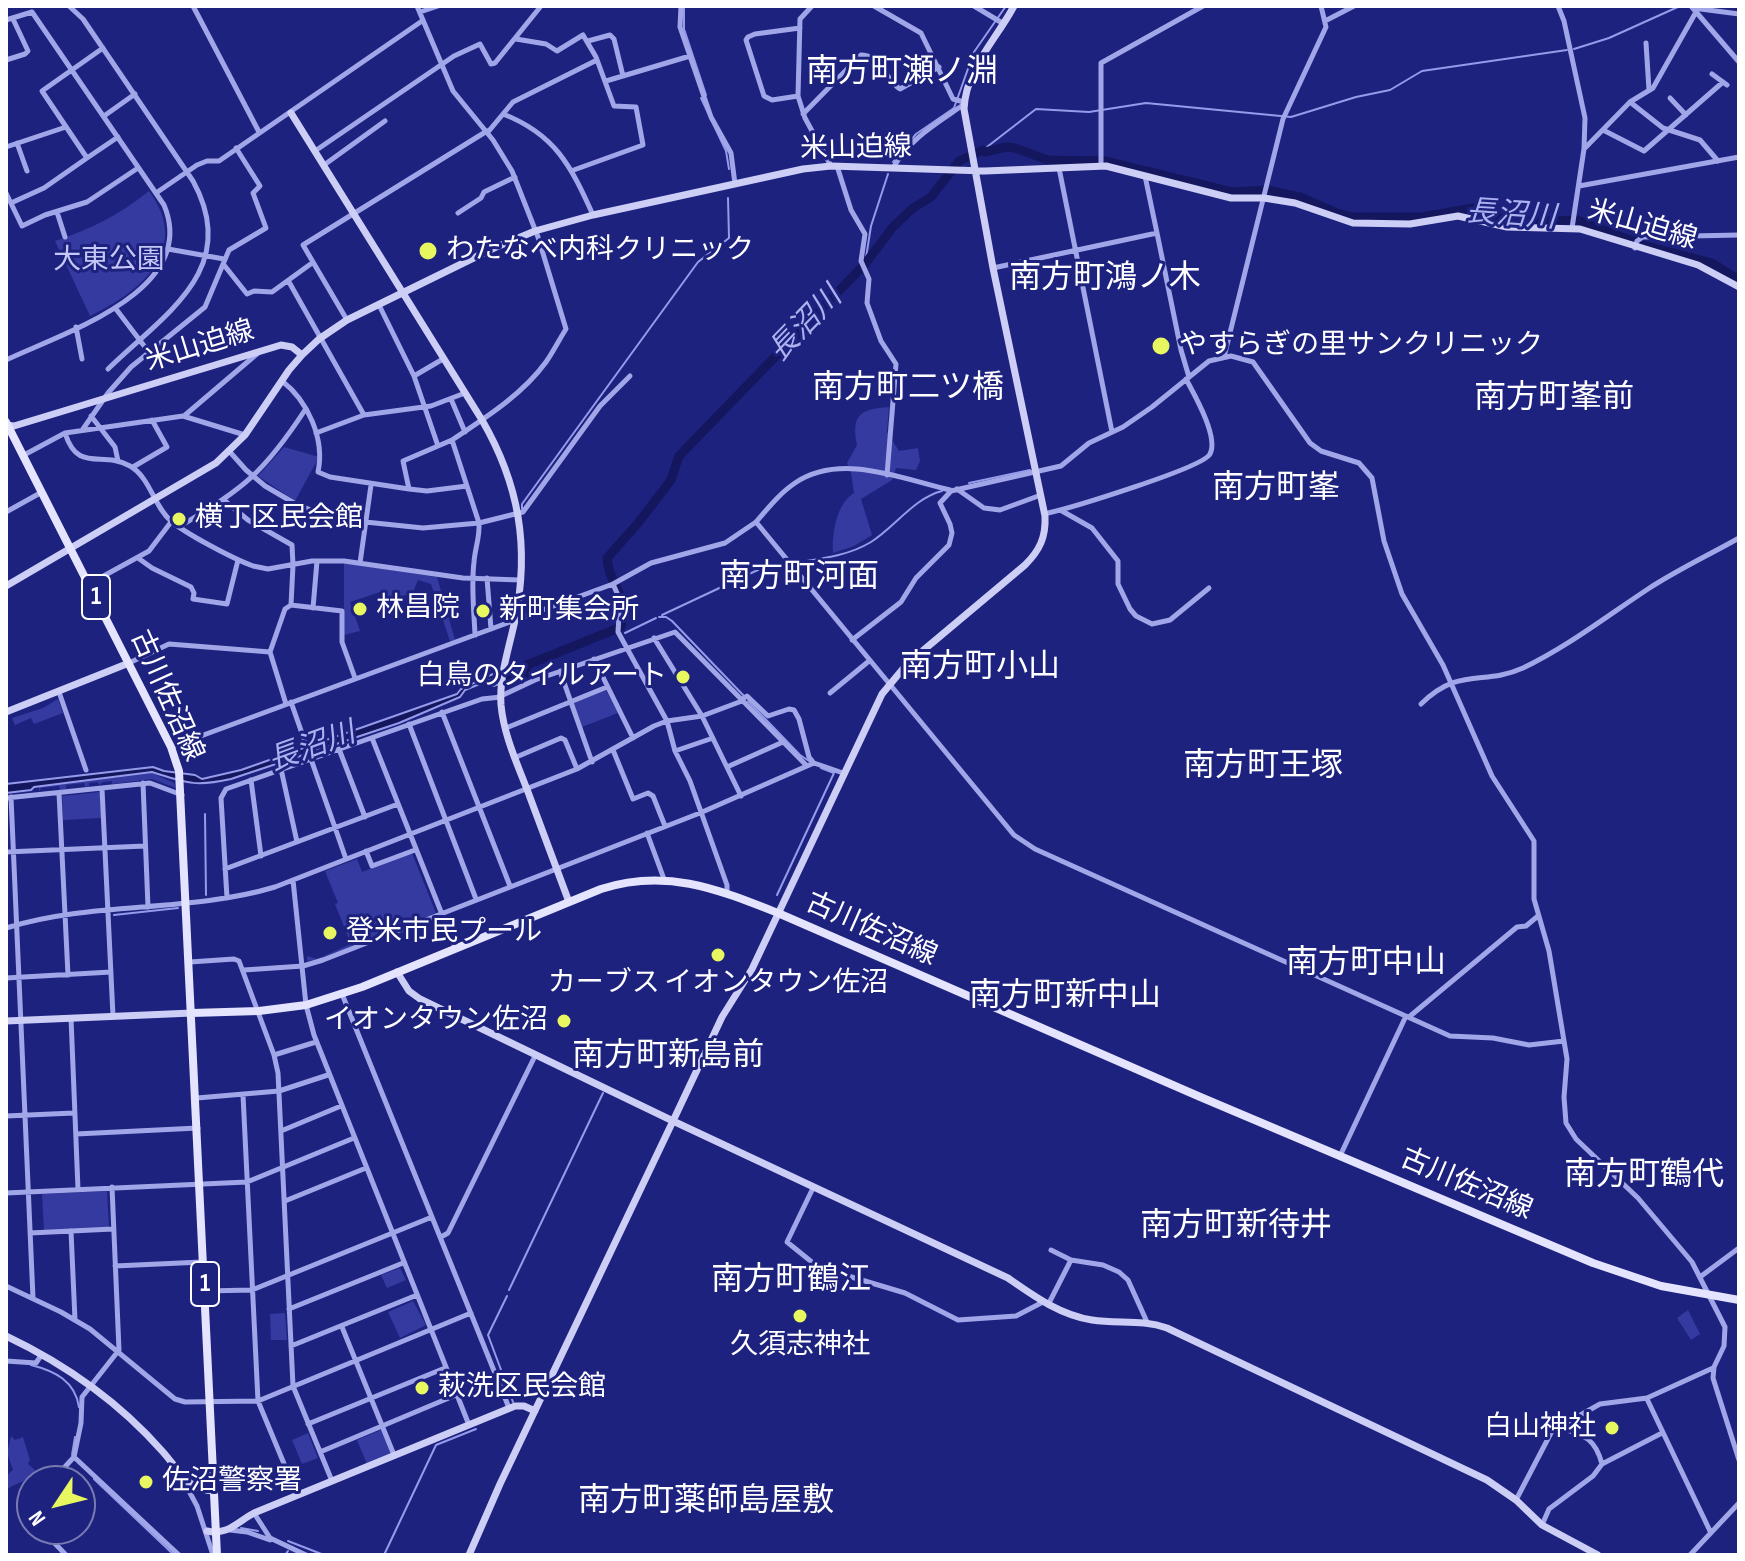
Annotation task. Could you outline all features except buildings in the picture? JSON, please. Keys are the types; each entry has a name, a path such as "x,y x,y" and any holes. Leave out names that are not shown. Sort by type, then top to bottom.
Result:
{"main road":[{"name":"古川佐沼線","path":"7,424 171,747 179,771 201,1184 214,1491 211,1532 215,1555"},
{"name":"古川佐沼線","path":"192,1013 259,1011 306,1005 342,994 614,885 664,879 727,893 778,913 1609,1270 1661,1286 1739,1300"}],"street":[{"path":"6,60 28,51 9,20 32,12 37,6"},
{"path":"69,6 83,19 187,171 204,205 208,232 200,272 187,294 108,369"},
{"path":"193,6 259,132"},
{"path":"409,489 403,461 452,440 507,401 546,363 566,329 515,177 487,132 453,91 422,21 418,9 438,6"},
{"path":"315,151 440,64 480,44 491,64 495,63 541,6"},
{"path":"681,6 680,27 711,117 731,153 733,184"},
{"path":"812,6 800,19 798,96 803,114 834,166 851,210 865,234 863,266 869,279 867,303 881,341 896,364 887,475"},
{"path":"469,1555 722,1017 752,969 843,773 889,684 907,664 1025,565 1042,543 1046,525 1042,495 961,103 921,33 874,6"},
{"path":"974,6 1000,21"},
{"path":"893,168 920,135 961,103 972,72 1000,21 1014,6"},
{"path":"1101,163 1101,63 1203,6"},
{"path":"1224,357 1284,117 1324,31 1321,6"},
{"path":"1325,21 1354,6"},
{"path":"1558,6 1584,110 1584,149 1573,222"},
{"path":"1584,149 1630,102 1649,91 1693,9"},
{"path":"1693,9 1739,14"},
{"path":"1693,9 1739,62"},
{"path":"6,360 116,309 153,277 168,249 170,234 168,216 156,193 32,12"},
{"path":"156,193 202,162 219,161 422,21"},
{"path":"798,96 772,100 764,96 746,40 755,34 800,28"},
{"path":"516,39 546,44 557,51 583,35 597,60 614,106 636,107 643,145 571,171"},
{"path":"588,41 610,35 614,39 623,76"},
{"path":"1646,43 1649,91"},
{"path":"87,158 42,91 103,48"},
{"path":"803,114 853,61 864,54 873,58 900,89 939,67"},
{"path":"606,81 690,56"},
{"path":"347,320 304,244 487,132 513,102 597,60"},
{"path":"1603,130 1644,151 1725,83 1712,74"},
{"path":"104,116 135,94"},
{"path":"1670,98 1686,115"},
{"path":"1630,102 1668,130 1700,140 1718,161"},
{"path":"291,113 482,420 508,473 522,547 515,621 502,673 505,728 569,902"},
{"path":"503,114 541,134 558,149 593,215"},
{"path":"324,165 385,121"},
{"path":"6,147 66,127"},
{"path":"11,203 44,188 118,137"},
{"path":"17,143 27,171"},
{"path":"83,429 104,400 148,351 205,307 229,250 263,232 267,225 253,196 260,186 236,148"},
{"path":"1579,189 1739,157"},
{"name":"米山迫線","path":"7,424 14,426 288,345 302,355 347,320 535,231 733,184 834,166 974,170 1101,163 1231,198 1264,198 1295,203 1353,223 1410,224 1458,216 1512,228 1573,222 1698,265 1739,287"},
{"path":"1059,167 1112,432"},
{"path":"6,193 22,226 87,202 138,168"},
{"path":"1048,513 1186,469 1211,450 1209,431 1184,364 1145,176"},
{"path":"458,213 481,198 484,192 515,177"},
{"path":"57,212 65,237"},
{"path":"993,268 1157,233"},
{"path":"1636,245 1646,237 1739,235"},
{"path":"168,249 224,262 247,294 254,291 272,292 312,263"},
{"path":"289,282 364,415"},
{"path":"379,305 414,376 438,446"},
{"path":"116,309 148,351"},
{"path":"76,327 82,359"},
{"path":"183,416 258,353"},
{"path":"6,586 202,473 230,452 302,355"},
{"path":"852,640 901,602 916,578 949,545 952,533 940,503 954,490 1061,466 1089,443 1152,407 1209,361 1231,356 1253,362 1300,431 1316,448 1354,461 1367,470 1376,487 1384,541 1402,594 1431,641 1492,776 1534,841 1534,899 1549,951 1567,1059 1564,1113 1569,1131 1638,1198 1692,1262 1700,1277 1726,1333 1724,1346 1714,1367 1714,1383 1739,1460"},
{"path":"414,376 443,359"},
{"path":"230,452 254,477 285,498 333,517 423,528 479,523 523,512 600,406 630,376"},
{"path":"282,381 306,409 316,433 321,454 318,472 344,481 427,491 467,486"},
{"path":"316,433 364,415 424,407 465,393"},
{"path":"451,399 465,432"},
{"path":"179,526 225,501 254,477 279,449 306,409"},
{"path":"91,416 115,447 118,461"},
{"path":"24,455 65,433 183,416 245,435"},
{"path":"133,467 167,447 152,420"},
{"path":"65,433 71,448 84,459 118,461 133,467 171,522 238,560 268,569 317,560 473,578 520,580"},
{"path":"452,440 479,523 473,578 475,635"},
{"path":"171,747 615,584 651,563 718,546 756,522 788,489 817,473 841,467 887,475 954,490 984,508 1000,510 1042,495"},
{"path":"360,563 371,485"},
{"path":"6,512 43,491"},
{"path":"225,501 248,520 292,545 291,605"},
{"path":"1061,510 1098,534 1103,546 1118,561 1118,584 1130,609 1148,622 1170,620 1209,588"},
{"path":"89,584 149,551 171,522"},
{"path":"756,522 992,810 1025,844 1455,1037 1493,1038 1529,1045 1564,1041"},
{"path":"1421,704 1450,683 1523,667 1565,644 1668,576 1739,538"},
{"path":"138,558 191,587 193,599 227,604 238,560"},
{"path":"313,608 317,560"},
{"path":"487,578 491,629"},
{"path":"615,584 620,600 618,630 667,721 675,751 690,781 727,885 727,893"},
{"path":"346,859 306,741 271,662 270,652 285,609 291,605 342,611 342,642 355,678"},
{"path":"227,898 223,792 311,757 487,697 501,695 654,638 677,633 783,742 811,764 843,773"},
{"path":"654,638 702,716 741,796"},
{"path":"6,712 169,644 270,652"},
{"path":"594,659 633,738"},
{"path":"830,693 869,661"},
{"path":"560,671 592,762"},
{"path":"505,728 607,687"},
{"path":"59,692 86,770"},
{"path":"6,928 66,916 253,894 527,790 592,762 667,721 702,716 743,699"},
{"path":"743,699 768,716 794,710 811,764"},
{"path":"442,712 510,886"},
{"path":"409,724 476,899"},
{"path":"372,738 455,947"},
{"path":"514,758 561,738 565,740 577,769"},
{"path":"675,751 713,738"},
{"path":"727,767 783,742"},
{"path":"339,749 365,817"},
{"path":"613,750 633,799 648,793 653,796 665,826"},
{"path":"244,970 303,966 700,813 811,764"},
{"path":"281,769 297,842"},
{"path":"251,780 261,856"},
{"path":"143,783 148,907"},
{"path":"33,1298 8,798 143,783 181,790"},
{"path":"102,789 113,1016"},
{"path":"59,793 68,975"},
{"path":"225,869 398,804"},
{"path":"647,833 664,879"},
{"path":"10,852 145,846"},
{"path":"366,851 372,866 415,850"},
{"path":"293,880 306,1005 316,1042 469,1425"},
{"path":"614,885 651,883 656,886 662,883 704,887"},
{"path":"1340,1156 1407,1017 1517,927 1526,926 1538,916"},
{"path":"190,962 236,959 244,970 274,1055 279,1091 293,1386 332,1481"},
{"path":"6,978 111,972"},
{"path":"397,972 409,991 420,999 1008,1278 1046,1303 1092,1320 1147,1322 1167,1328 1487,1480 1516,1500 1542,1525 1598,1555"},
{"path":"342,994 509,1408"},
{"path":"6,1021 192,1013"},
{"path":"71,1018 78,1189"},
{"path":"274,1055 316,1042"},
{"path":"441,1237 448,1233 535,1056"},
{"path":"197,1098 279,1091 328,1075"},
{"path":"243,1095 258,1401 297,1495"},
{"path":"281,1131 341,1106"},
{"path":"6,1116 74,1113"},
{"path":"76,1134 198,1128"},
{"path":"6,1193 247,1182 354,1138"},
{"path":"285,1201 366,1168"},
{"path":"68,1465 73,1460 81,1423 82,1397 119,1350 112,1187"},
{"path":"813,1188 787,1242 813,1264 897,1290 958,1320 1016,1316 1046,1303 1071,1260"},
{"path":"205,1291 252,1290 432,1217"},
{"path":"30,1233 113,1229"},
{"path":"71,1231 75,1320"},
{"path":"1700,1277 1739,1248"},
{"path":"1051,1250 1071,1260 1103,1265 1124,1276 1147,1322"},
{"path":"115,1266 204,1262"},
{"path":"289,1309 403,1263"},
{"path":"6,1286 75,1320 119,1350 178,1401 258,1401 471,1313"},
{"path":"291,1346 417,1295"},
{"path":"342,1327 394,1455"},
{"path":"6,1336 42,1354 90,1385 150,1439 192,1487 214,1491"},
{"path":"6,1361 36,1363 42,1354"},
{"path":"1516,1500 1548,1435 1558,1427 1600,1404 1647,1398 1714,1367"},
{"path":"308,1424 445,1368"},
{"path":"320,1452 456,1395"},
{"path":"1647,1398 1710,1531"},
{"path":"230,1530 254,1513 509,1408 524,1406 535,1411"},
{"path":"1558,1427 1589,1439 1598,1448 1602,1464"},
{"path":"1542,1525 1549,1509 1593,1476 1602,1464 1662,1433"},
{"path":"73,1460 179,1555"},
{"path":"174,1467 211,1532 247,1532 306,1555"},
{"path":"1690,1555 1739,1503"},
{"path":"254,1513 265,1533 278,1543"}],"green space":[{"name":"大東公園","path":"149,191 161,212 165,232 163,250 142,281 127,294 90,316 55,241 104,220"},
{"path":"889,407 887,432 899,451 918,448 920,461 916,470 896,468 892,480 861,499 872,535 854,546 833,553 834,529 839,512 854,493 847,463 857,445 857,420 865,412"},
{"path":"284,447 319,457 295,501 258,476"},
{"path":"344,563 437,577 455,640 450,641 431,584 418,580 412,595 381,597 380,592 350,602 360,631 344,635"},
{"path":"606,690 618,713 582,727 573,702"},
{"path":"58,699 63,713 34,724 31,718 15,725 12,718 43,708"},
{"path":"152,773 174,783 176,788 152,779 112,784 112,781 103,782 99,785 98,782 89,783 85,787 84,783 66,785 66,789 60,790 59,786 41,788 39,792 39,787"},
{"path":"100,792 102,818 63,820 62,796"},
{"path":"412,853 436,913 317,959 351,944 325,871 357,859 362,872"},
{"path":"107,1191 109,1228 44,1231 42,1194"},
{"path":"400,1268 406,1280 387,1288 381,1275"},
{"path":"413,1301 426,1325 400,1338 388,1312"},
{"path":"1688,1310 1700,1334 1691,1340 1677,1318"},
{"path":"285,1313 287,1340 271,1340 270,1314"},
{"path":"381,1430 391,1454 367,1464 357,1440"},
{"path":"308,1433 318,1458 302,1464 292,1440"},
{"path":"11,1436 15,1440 23,1437 30,1460 29,1465 16,1465 16,1485 6,1490 6,1476 13,1470 7,1453"}],"water":[{"path":"522,669 525,677 493,686 492,679 465,690 460,697 399,723 231,779 191,783 152,772 6,793 6,784 153,767 202,779 241,770 457,694 461,689 493,674 497,677"}],"waterway":[{"path":"684,6 684,29 706,95"},
{"path":"893,162 916,134 954,108 974,52 1006,6"},
{"path":"1574,49 1609,38 1680,6"},
{"path":"983,150 1036,109 1089,112 1146,103 1291,117 1390,90 1422,71 1567,50"},
{"path":"701,98 726,151 729,169"},
{"name":"長沼川","path":"514,678 525,674 527,665 621,627 622,604 607,558 671,480 679,456 865,264 893,227 913,208 931,197 959,161 983,150 1006,147 1048,160 1106,161 1233,192 1267,190 1300,197 1352,217 1422,217 1473,208 1510,222 1577,220 1643,245 1712,263 1739,280"},
{"path":"865,264 871,226 888,174"},
{"path":"522,509 522,504 698,262 729,238 728,198"},
{"path":"969,483 1030,470"},
{"path":"794,563 862,547 880,536 922,500 942,491"},
{"path":"662,615 762,568 787,564"},
{"path":"659,617 672,621 744,696"},
{"path":"625,633 656,618"},
{"path":"748,701 800,755 812,763"},
{"path":"777,895 834,773 821,768"},
{"path":"205,814 206,895"},
{"path":"114,915 178,908"},
{"path":"509,1290 603,1093"},
{"path":"507,1296 488,1335 513,1402"},
{"path":"31,1365 62,1378 73,1390 79,1407"},
{"path":"384,1555 436,1445 476,1429"},
{"path":"72,1455 75,1437"},
{"path":"96,1481 174,1555"},
{"path":"241,1528 258,1531"},
{"path":"288,1541 324,1555"},
{"path":"285,1555 288,1551"}],"place":[{"name":"わたなべ内科クリニック","path":"428,251"},
{"name":"やすらぎの里サンクリニック","path":"1161,346"},
{"name":"横丁区民会館","path":"179,519"},
{"name":"林昌院","path":"360,609"},
{"name":"新町集会所","path":"483,611"},
{"name":"白鳥のタイルアート","path":"683,677"},
{"name":"登米市民プール","path":"330,933"},
{"name":"カーブス イオンタウン佐沼","path":"718,955"},
{"name":"イオンタウン佐沼","path":"564,1021"},
{"name":"久須志神社","path":"800,1316"},
{"name":"萩洗区民会館","path":"422,1388"},
{"name":"白山神社","path":"1612,1428"},
{"name":"佐沼警察署","path":"146,1482"}],"district":[{"name":"南方町瀬ノ淵","path":"902,73"},
{"name":"南方町鴻ノ木","path":"1105,279"},
{"name":"南方町二ツ橋","path":"908,389"},
{"name":"南方町峯前","path":"1554,399"},
{"name":"南方町峯","path":"1276,489"},
{"name":"南方町河面","path":"799,578"},
{"name":"南方町小山","path":"980,668"},
{"name":"南方町王塚","path":"1263,767"},
{"name":"南方町中山","path":"1366,964"},
{"name":"南方町新中山","path":"1065,997"},
{"name":"南方町新島前","path":"668,1057"},
{"name":"南方町鶴代","path":"1644,1176"},
{"name":"南方町新待井","path":"1236,1227"},
{"name":"南方町鶴江","path":"791,1281"},
{"name":"南方町薬師島屋敷","path":"706,1502"}]}
